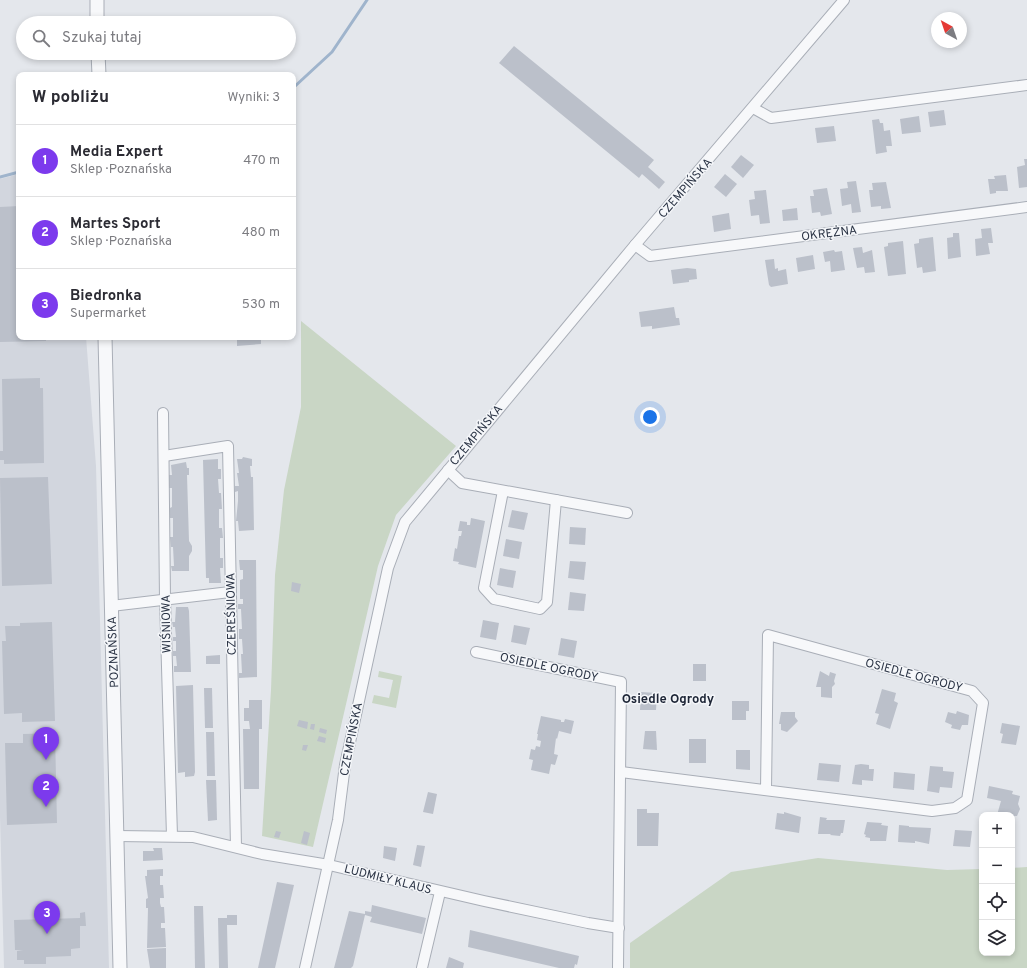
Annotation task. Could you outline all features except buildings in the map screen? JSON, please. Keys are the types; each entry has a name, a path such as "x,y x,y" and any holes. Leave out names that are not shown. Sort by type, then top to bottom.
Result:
{"street":[{"path":"97,0 97,16"},
{"name":"CZEMPIŃSKA","path":"306,968 338,820 345,764 388,568 405,522 636,244 844,0"},
{"path":"98,60 99,72"},
{"path":"753,108 771,118 1027,85"},
{"name":"OKRĘŻNA","path":"636,244 650,256 1027,207"},
{"name":"POZNAŃSKA","path":"105,340 120,968"},
{"name":"WIŚNIOWA","path":"163,413 165,599 172,836"},
{"name":"CZEREŚNIOWA","path":"164,456 228,446 236,847"},
{"path":"448,470 462,483 627,513"},
{"path":"503,490 484,588 494,599 540,609 547,602 556,500"},
{"path":"111,606 230,592"},
{"name":"OSIEDLE OGRODY","path":"476,652 621,682 621,772 932,811 956,808 967,800 983,703 972,691 768,635 766,790"},
{"path":"618,968 621,772"},
{"name":"LUDMIŁY KLAUS","path":"117,836 172,836 198,838 269,855 329,864 440,892 588,923 619,928"},
{"path":"422,968 440,892"}],"shaded area":[{"path":"16,175 16,340 86,340 96,466 109,968 4,968 0,816 0,179"}],"green space":[{"path":"301,321 456,446 396,515 378,566 313,847 262,836 271,690 275,575 284,490 301,407"},
{"path":"379,671 402,676 396,708 372,703 374,695 389,698 393,680 378,677"},
{"path":"818,858 947,870 979,869 979,956 1015,956 1015,868 1027,867 1027,968 630,968 630,943 731,872"}],"waterway":[{"path":"296,85 332,52 367,0"},
{"path":"0,177 16,173"}],"place":[{"name":"Media Expert","path":"46,760"},
{"name":"Martes Sport","path":"46,807"},
{"name":"Biedronka","path":"47,934"}],"district":[{"name":"Osiedle Ogrody","path":"668,698"}]}
